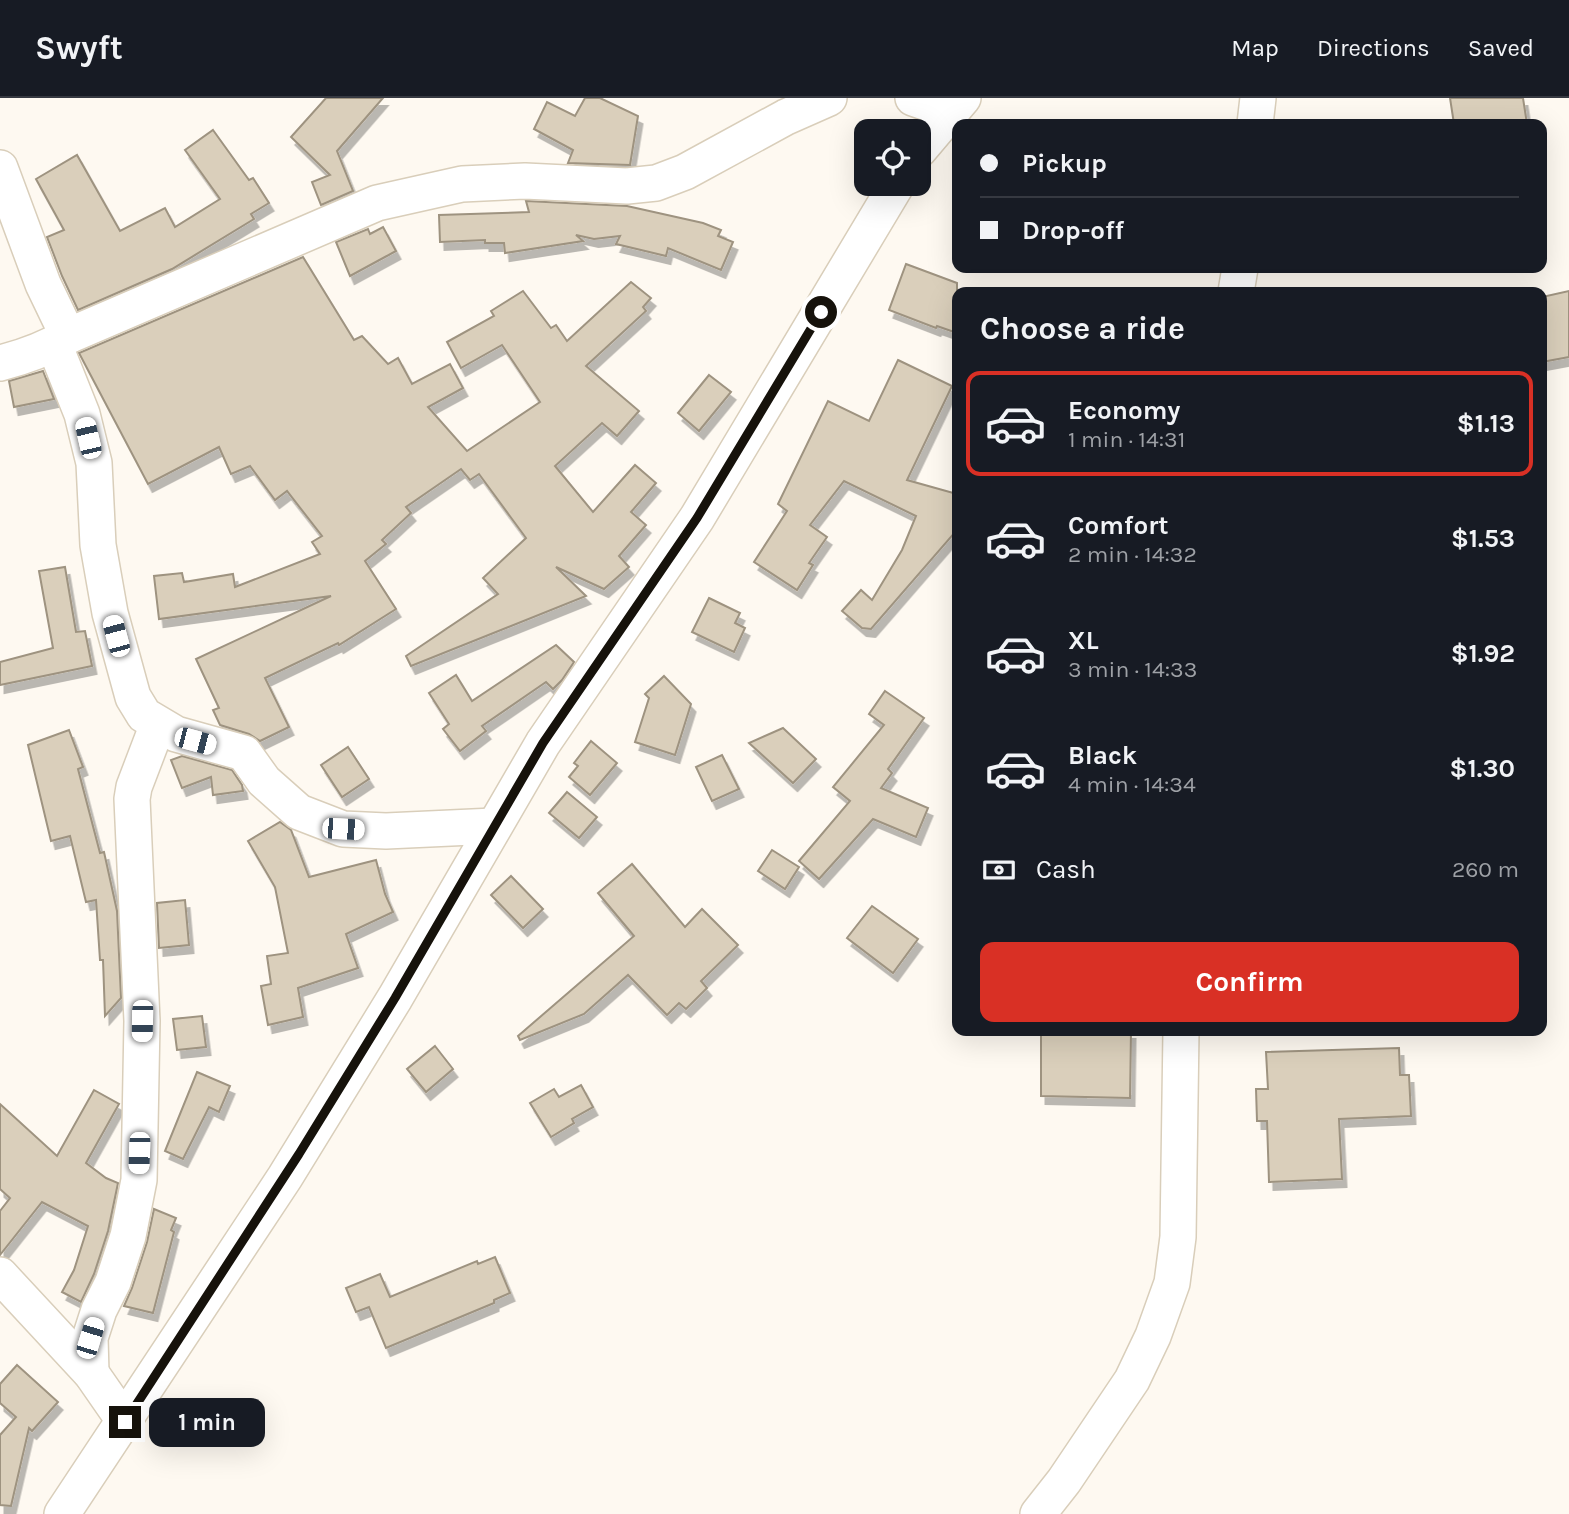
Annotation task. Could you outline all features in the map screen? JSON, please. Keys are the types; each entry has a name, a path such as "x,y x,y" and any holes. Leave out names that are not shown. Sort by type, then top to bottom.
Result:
{"street":[{"path":"0,363 23,357 377,203 462,184 525,181 627,186 656,183 685,172 786,117 830,98"},
{"path":"913,98 956,105"},
{"path":"1256,119 1258,98"},
{"path":"931,135 956,105"},
{"path":"0,168 43,284 82,414 94,463 99,555 110,613 133,697 144,715 195,741 244,753 264,781 299,811 343,829 386,831 494,826"},
{"path":"62,1514 285,1177 395,998 543,743 697,518 890,196"},
{"path":"91,1373 90,1338 128,1236 139,1180 142,1021 132,799 158,724"},
{"path":"1055,1506 1132,1380 1153,1336 1172,1283 1178,1237 1181,1036"},
{"path":"0,1275 91,1373 125,1422"}],"building":[{"path":"326,98 383,98 337,151 353,191 321,205 312,182 330,175 291,137"},
{"path":"585,98 600,98 638,116 630,165 568,163 573,150 534,129 547,102 575,116"},
{"path":"1450,98 1523,98 1526,119 1453,119"},
{"path":"213,130 249,180 253,178 269,203 251,214 254,219 172,269 78,310 47,237 64,230 36,179 77,155 120,231 165,208 175,227 220,199 185,150"},
{"path":"526,201 627,206 703,223 721,230 718,236 733,242 721,270 668,248 666,256 616,244 620,236 594,239 576,235 583,241 505,253 504,243 485,243 485,240 440,242 439,215 529,212"},
{"path":"383,227 396,251 350,276 336,242 368,229 370,234"},
{"path":"303,257 354,340 362,336 388,364 398,358 412,384 450,364 463,388 428,407 467,451 540,402 502,345 461,368 447,342 494,316 491,311 523,291 551,328 556,325 567,341 631,282 651,298 643,307 646,311 586,366 639,411 617,436 602,423 555,466 593,512 635,465 656,483 631,512 646,525 619,556 629,567 604,589 556,567 586,596 411,666 406,656 498,594 483,578 526,538 479,474 470,480 461,469 406,507 411,513 382,540 386,544 365,561 396,609 339,645 338,643 265,678 289,727 260,741 249,734 220,725 213,710 219,708 196,659 331,596 159,619 154,576 182,573 184,582 233,574 235,587 320,554 312,542 322,536 287,491 275,500 250,466 231,474 219,447 148,484 79,353"},
{"path":"906,264 957,283 957,287 952,287 952,331 889,310"},
{"path":"1569,291 1569,357 1547,361 1547,296"},
{"path":"898,360 952,386 907,480 952,493 952,536 871,629 862,628 842,611 861,590 872,600 902,550 916,516 844,481 810,525 827,537 809,563 813,565 797,590 754,562 787,511 778,504 828,401 869,421"},
{"path":"43,371 54,399 14,407 9,381"},
{"path":"709,375 731,392 699,431 678,413"},
{"path":"65,567 76,632 85,631 92,666 0,685 0,662 53,648 39,571"},
{"path":"709,598 740,613 735,623 745,628 734,652 692,632"},
{"path":"556,645 574,662 562,680 553,689 546,682 482,726 486,731 460,751 443,729 449,724 429,693 456,675 472,701"},
{"path":"664,676 691,704 675,755 635,742 649,698 645,694"},
{"path":"885,691 924,718 888,769 892,773 881,788 928,808 916,837 873,819 819,879 799,861 850,801 833,787 884,725 869,714"},
{"path":"783,728 816,759 793,783 749,743"},
{"path":"69,730 83,767 78,769 100,853 104,852 117,911 121,998 105,1016 103,960 100,960 96,900 86,902 70,836 51,841 28,745"},
{"path":"591,741 617,763 590,795 569,777 578,766 574,763"},
{"path":"348,747 369,779 342,797 321,765"},
{"path":"722,755 739,789 712,801 696,767"},
{"path":"182,756 232,770 243,791 213,795 211,777 182,788 171,760"},
{"path":"567,792 597,817 579,838 549,813"},
{"path":"280,822 291,830 309,877 376,860 393,912 346,934 358,968 298,988 303,1017 268,1025 261,986 271,984 267,956 288,953 275,887 248,841"},
{"path":"772,850 799,867 785,889 758,871"},
{"path":"632,864 685,927 702,909 738,945 701,981 707,988 686,1009 679,1003 667,1015 628,975 584,1014 520,1040 518,1036 634,936 598,893"},
{"path":"511,876 543,909 523,928 491,895"},
{"path":"185,900 189,945 159,948 157,903"},
{"path":"872,906 918,939 893,973 847,938"},
{"path":"202,1016 206,1047 177,1050 173,1019"},
{"path":"1041,1036 1131,1036 1130,1098 1041,1096"},
{"path":"435,1046 453,1069 426,1092 407,1069"},
{"path":"1399,1048 1400,1075 1409,1075 1411,1116 1339,1119 1342,1179 1269,1182 1267,1121 1257,1121 1256,1089 1268,1089 1266,1052"},
{"path":"197,1072 230,1086 219,1112 209,1107 183,1159 165,1151"},
{"path":"581,1085 593,1107 572,1119 574,1123 551,1137 530,1103 554,1089 559,1097"},
{"path":"94,1090 119,1104 86,1163 106,1178 118,1183 108,1231 94,1274 81,1302 62,1292 74,1270 88,1226 42,1202 0,1255 0,1211 10,1198 0,1189 0,1104 57,1156"},
{"path":"154,1209 176,1218 153,1313 124,1306 147,1242"},
{"path":"495,1257 510,1293 494,1300 494,1303 386,1348 369,1307 356,1312 346,1288 380,1274 390,1297 477,1261 478,1264"},
{"path":"17,1365 58,1402 32,1431 29,1428 11,1506 0,1505 0,1435 16,1417 0,1403 0,1384"}],"route":[{"path":"125,1422 285,1177 395,998 543,743 697,518 821,312"}]}
